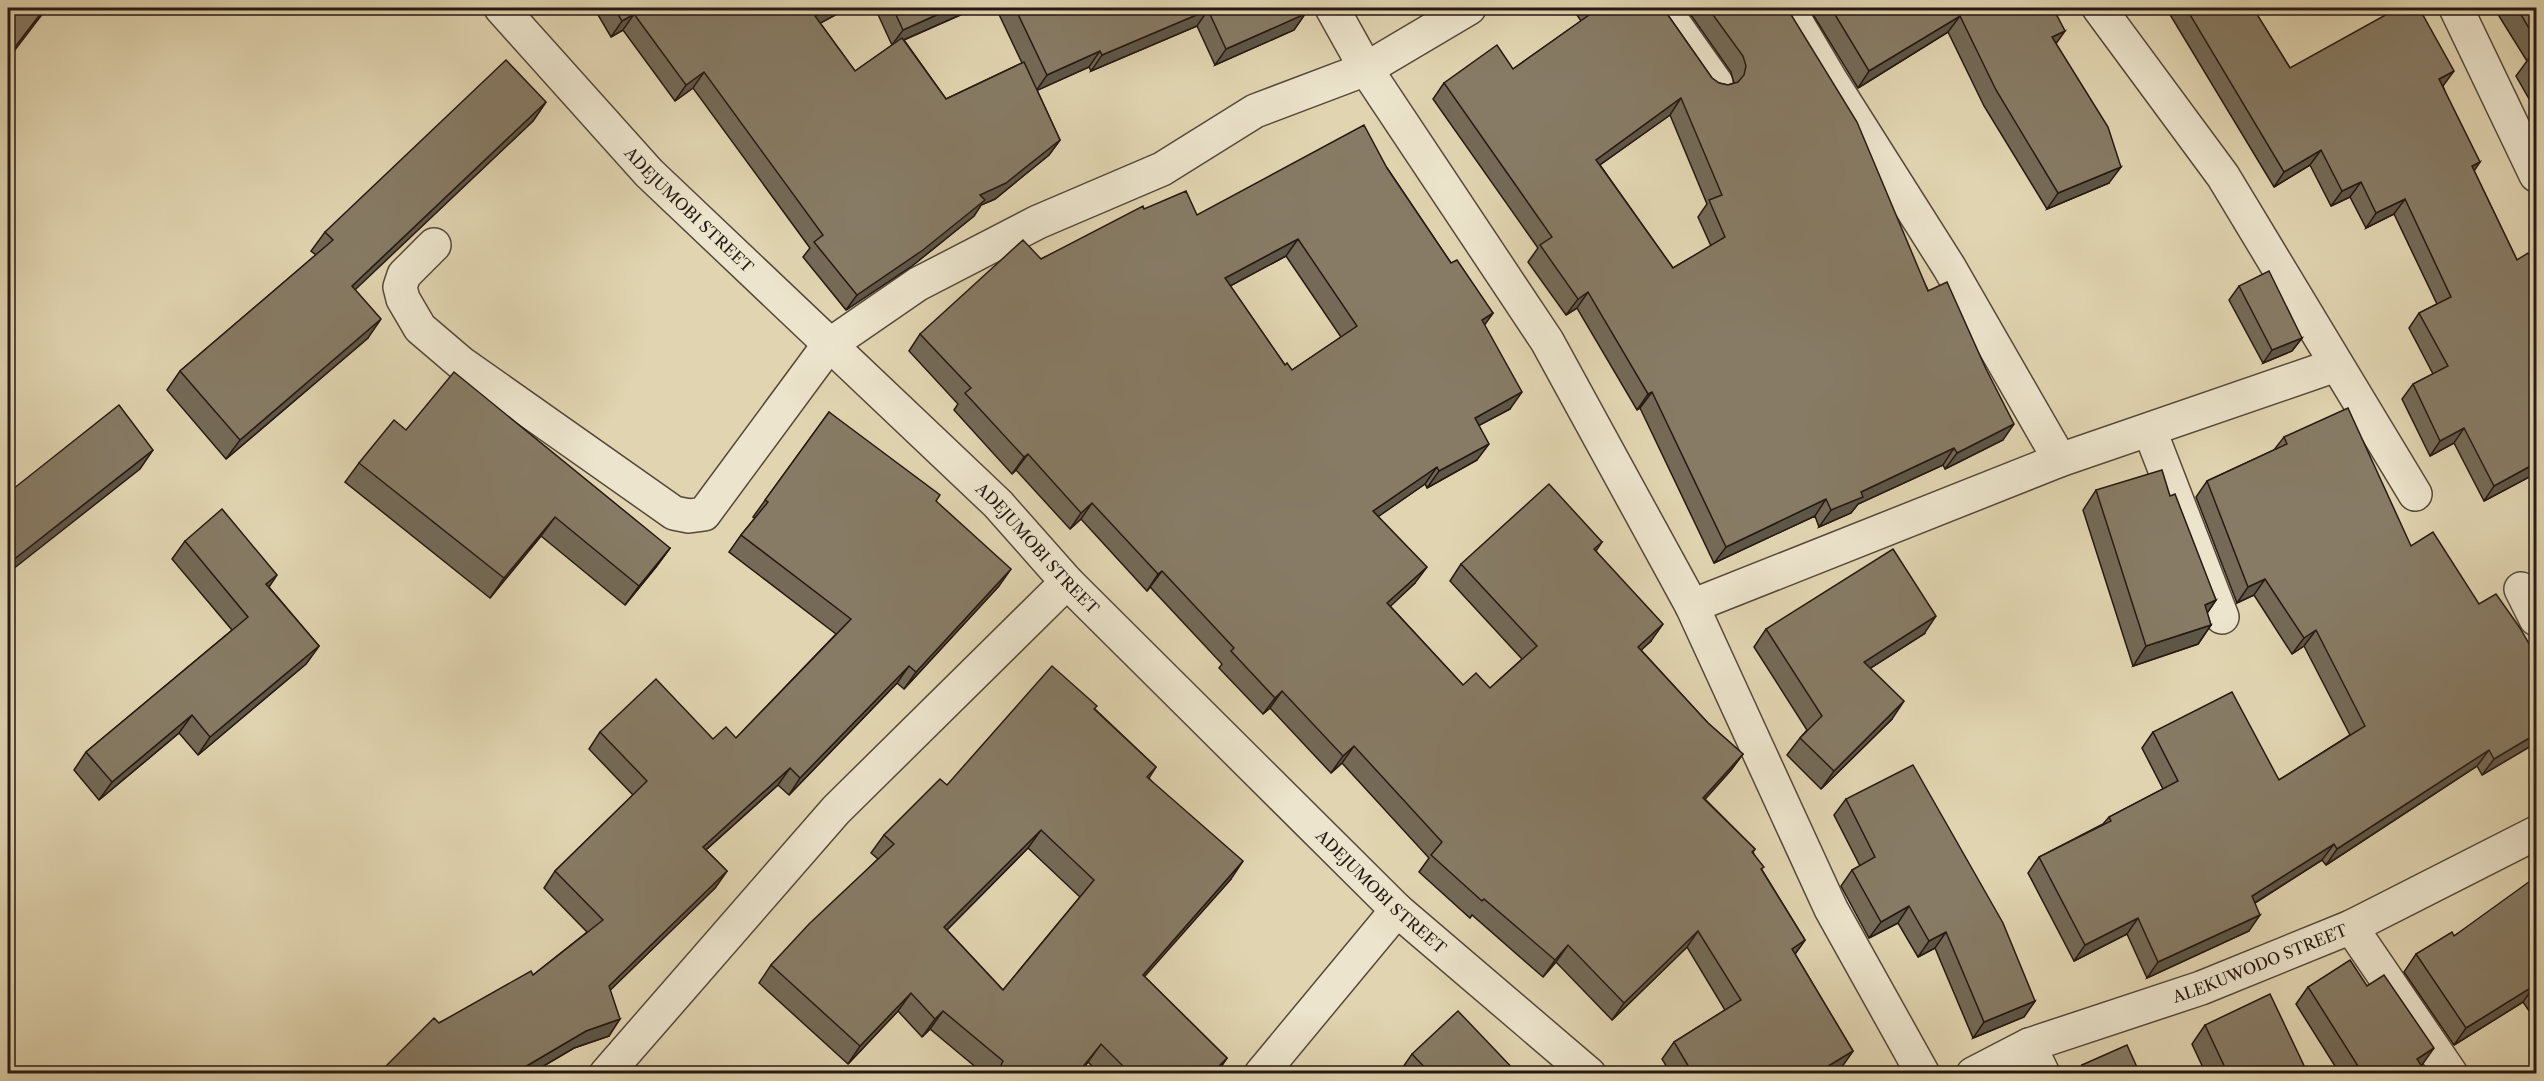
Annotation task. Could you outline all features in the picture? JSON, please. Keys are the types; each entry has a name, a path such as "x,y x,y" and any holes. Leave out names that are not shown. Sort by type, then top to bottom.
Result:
{"street":[{"path":"1332,8 1366,69 1547,341 1692,606 1831,909 1923,1074"},
{"path":"434,245 404,275 400,287 403,299 420,328 461,363 674,513 689,516 704,514 828,346 918,284 1028,227 1162,169 1255,111 1366,69 1469,8"},
{"path":"1663,8 1716,83"},
{"path":"1788,8 1830,79 1949,267 2060,460"},
{"path":"2099,8 2223,176 2415,494"},
{"path":"2456,8 2536,175"},
{"name":"ADEJUMOBI STREET","path":"510,10 649,173 828,346 998,504 1067,582 1397,910 1589,1074"},
{"path":"1692,606 2060,460 2150,431 2336,365"},
{"path":"2150,431 2222,617"},
{"path":"606,1074 837,810 1067,582"},
{"path":"2521,589 2536,618"},
{"name":"ALEKUWODO STREET","path":"1973,1074 2036,1060 2201,988 2351,927 2536,833"},
{"path":"1261,1074 1397,910"},
{"path":"2351,927 2451,1074"}],"building":[{"path":"8,8 45,8 8,56"},
{"path":"614,8 830,8 815,16 855,71 902,38 946,99 1024,62 1060,140 1006,183 980,195 985,200 923,250 857,295 814,242 823,235 704,72 686,85 634,14 622,21"},
{"path":"893,8 952,8 903,30"},
{"path":"1015,8 1302,8 1305,14 1226,49 1208,10 1102,55 1100,51 1047,75"},
{"path":"1595,8 1663,8 1712,78 1728,85 1738,82 1744,75 1746,66 1743,56 1708,8 1787,8 1857,122 1928,291 1947,282 1986,369 2014,424 1957,453 1954,448 1861,492 1863,497 1831,510 1826,499 1726,547 1652,392 1648,394 1588,292 1578,299 1540,245 1552,237 1444,83 1497,45 1513,69 1596,10","holes":["1681,98 1722,195 1709,200 1725,237 1673,268 1596,160"]},
{"path":"1831,8 2053,8 2065,31 2052,37 2108,127 2121,167 2058,193 1996,90 1960,16 1869,71"},
{"path":"2186,8 2253,8 2290,68 2398,8 2419,8 2454,71 2439,79 2480,162 2472,166 2517,260 2528,253 2536,267 2536,463 2494,486 2464,428 2440,441 2413,384 2448,366 2419,313 2451,297 2405,199 2376,213 2361,182 2342,191 2321,150 2284,172"},
{"path":"2517,8 2536,8 2536,40"},
{"path":"2536,54 2536,73 2528,59"},
{"path":"506,60 546,102 352,286 381,319 240,440 180,371 333,240 325,232"},
{"path":"1364,125 1387,168 1451,263 1457,260 1493,313 1482,320 1522,392 1475,418 1489,444 1439,471 1437,467 1373,511 1427,567 1387,603 1463,685 1476,673 1490,688 1537,646 1461,564 1549,484 1602,542 1594,549 1663,624 1638,647 1708,723 1743,754 1703,798 1755,849 1752,852 1764,867 1761,869 1805,940 1792,949 1853,1051 1815,1074 1804,1074 1801,1068 1791,1074 1693,1074 1674,1042 1741,1000 1698,931 1624,1003 1568,945 1555,960 1484,899 1482,901 1431,855 1442,842 1354,746 1343,756 1282,691 1275,698 1231,651 1234,648 1162,571 1158,574 1092,503 1081,513 1028,454 1024,457 965,393 971,388 920,334 1023,240 1041,259 1143,206 1144,209 1186,191 1197,215","holes":["1298,239 1357,326 1292,370 1287,363 1285,365 1225,278"]},
{"path":"2269,271 2302,338 2272,350 2239,286"},
{"path":"454,372 670,548 639,586 555,517 504,578 359,463 394,420 406,430"},
{"path":"119,405 153,450 8,564 8,493"},
{"path":"2348,408 2411,546 2433,532 2479,604 2496,594 2520,628 2536,656 2536,734 2494,759 2489,750 2337,849 2334,844 2252,896 2260,915 2158,962 2138,918 2085,945 2039,857 2111,821 2109,817 2178,781 2153,732 2232,692 2279,780 2365,726 2316,630 2304,638 2265,579 2248,587 2207,481 2287,444 2284,437"},
{"path":"829,412 940,495 936,501 1011,569 916,672 909,666 800,778 790,768 703,847 727,871 609,986 620,1019 586,1031 513,1074 385,1074 382,1070 434,1018 439,1023 531,971 533,975 603,920 555,871 647,781 600,732 656,679 713,739 726,727 736,738 851,619 741,535 768,502 765,500"},
{"path":"2162,470 2170,496 2175,494 2216,600 2205,605 2211,625 2146,646 2096,490"},
{"path":"222,509 277,575 266,584 319,646 210,737 192,715 112,782 86,752 248,617 185,541"},
{"path":"1893,549 1936,616 1864,662 1904,701 1834,771 1800,738 1822,716 1766,629"},
{"path":"1052,666 1097,706 1094,709 1156,767 1147,777 1243,861 1143,975 1227,1058 1211,1074 1131,1074 1101,1044 1077,1074 997,1074 1003,1061 943,1011 935,1019 911,993 860,1046 771,965 809,924 894,844 884,835 940,779 947,785","holes":["1041,830 1094,880 1003,990 944,927"]},
{"path":"1913,765 2003,923 2035,1001 1984,1022 1946,932 1929,941 1909,906 1881,922 1852,870 1875,857 1846,799"},
{"path":"2533,879 2536,884 2536,987 2535,985 2466,1028 2416,954 2452,932 2454,936"},
{"path":"2350,960 2367,986 2384,975 2434,1048 2417,1059 2427,1074 2363,1074 2308,987"},
{"path":"2270,994 2308,1074 2228,1074 2205,1025"},
{"path":"1458,1011 1518,1074 1431,1074 1412,1054"},
{"path":"2127,1045 2140,1074 2086,1074 2082,1065"},
{"path":"1338,1068 1343,1074 1332,1074"}]}
